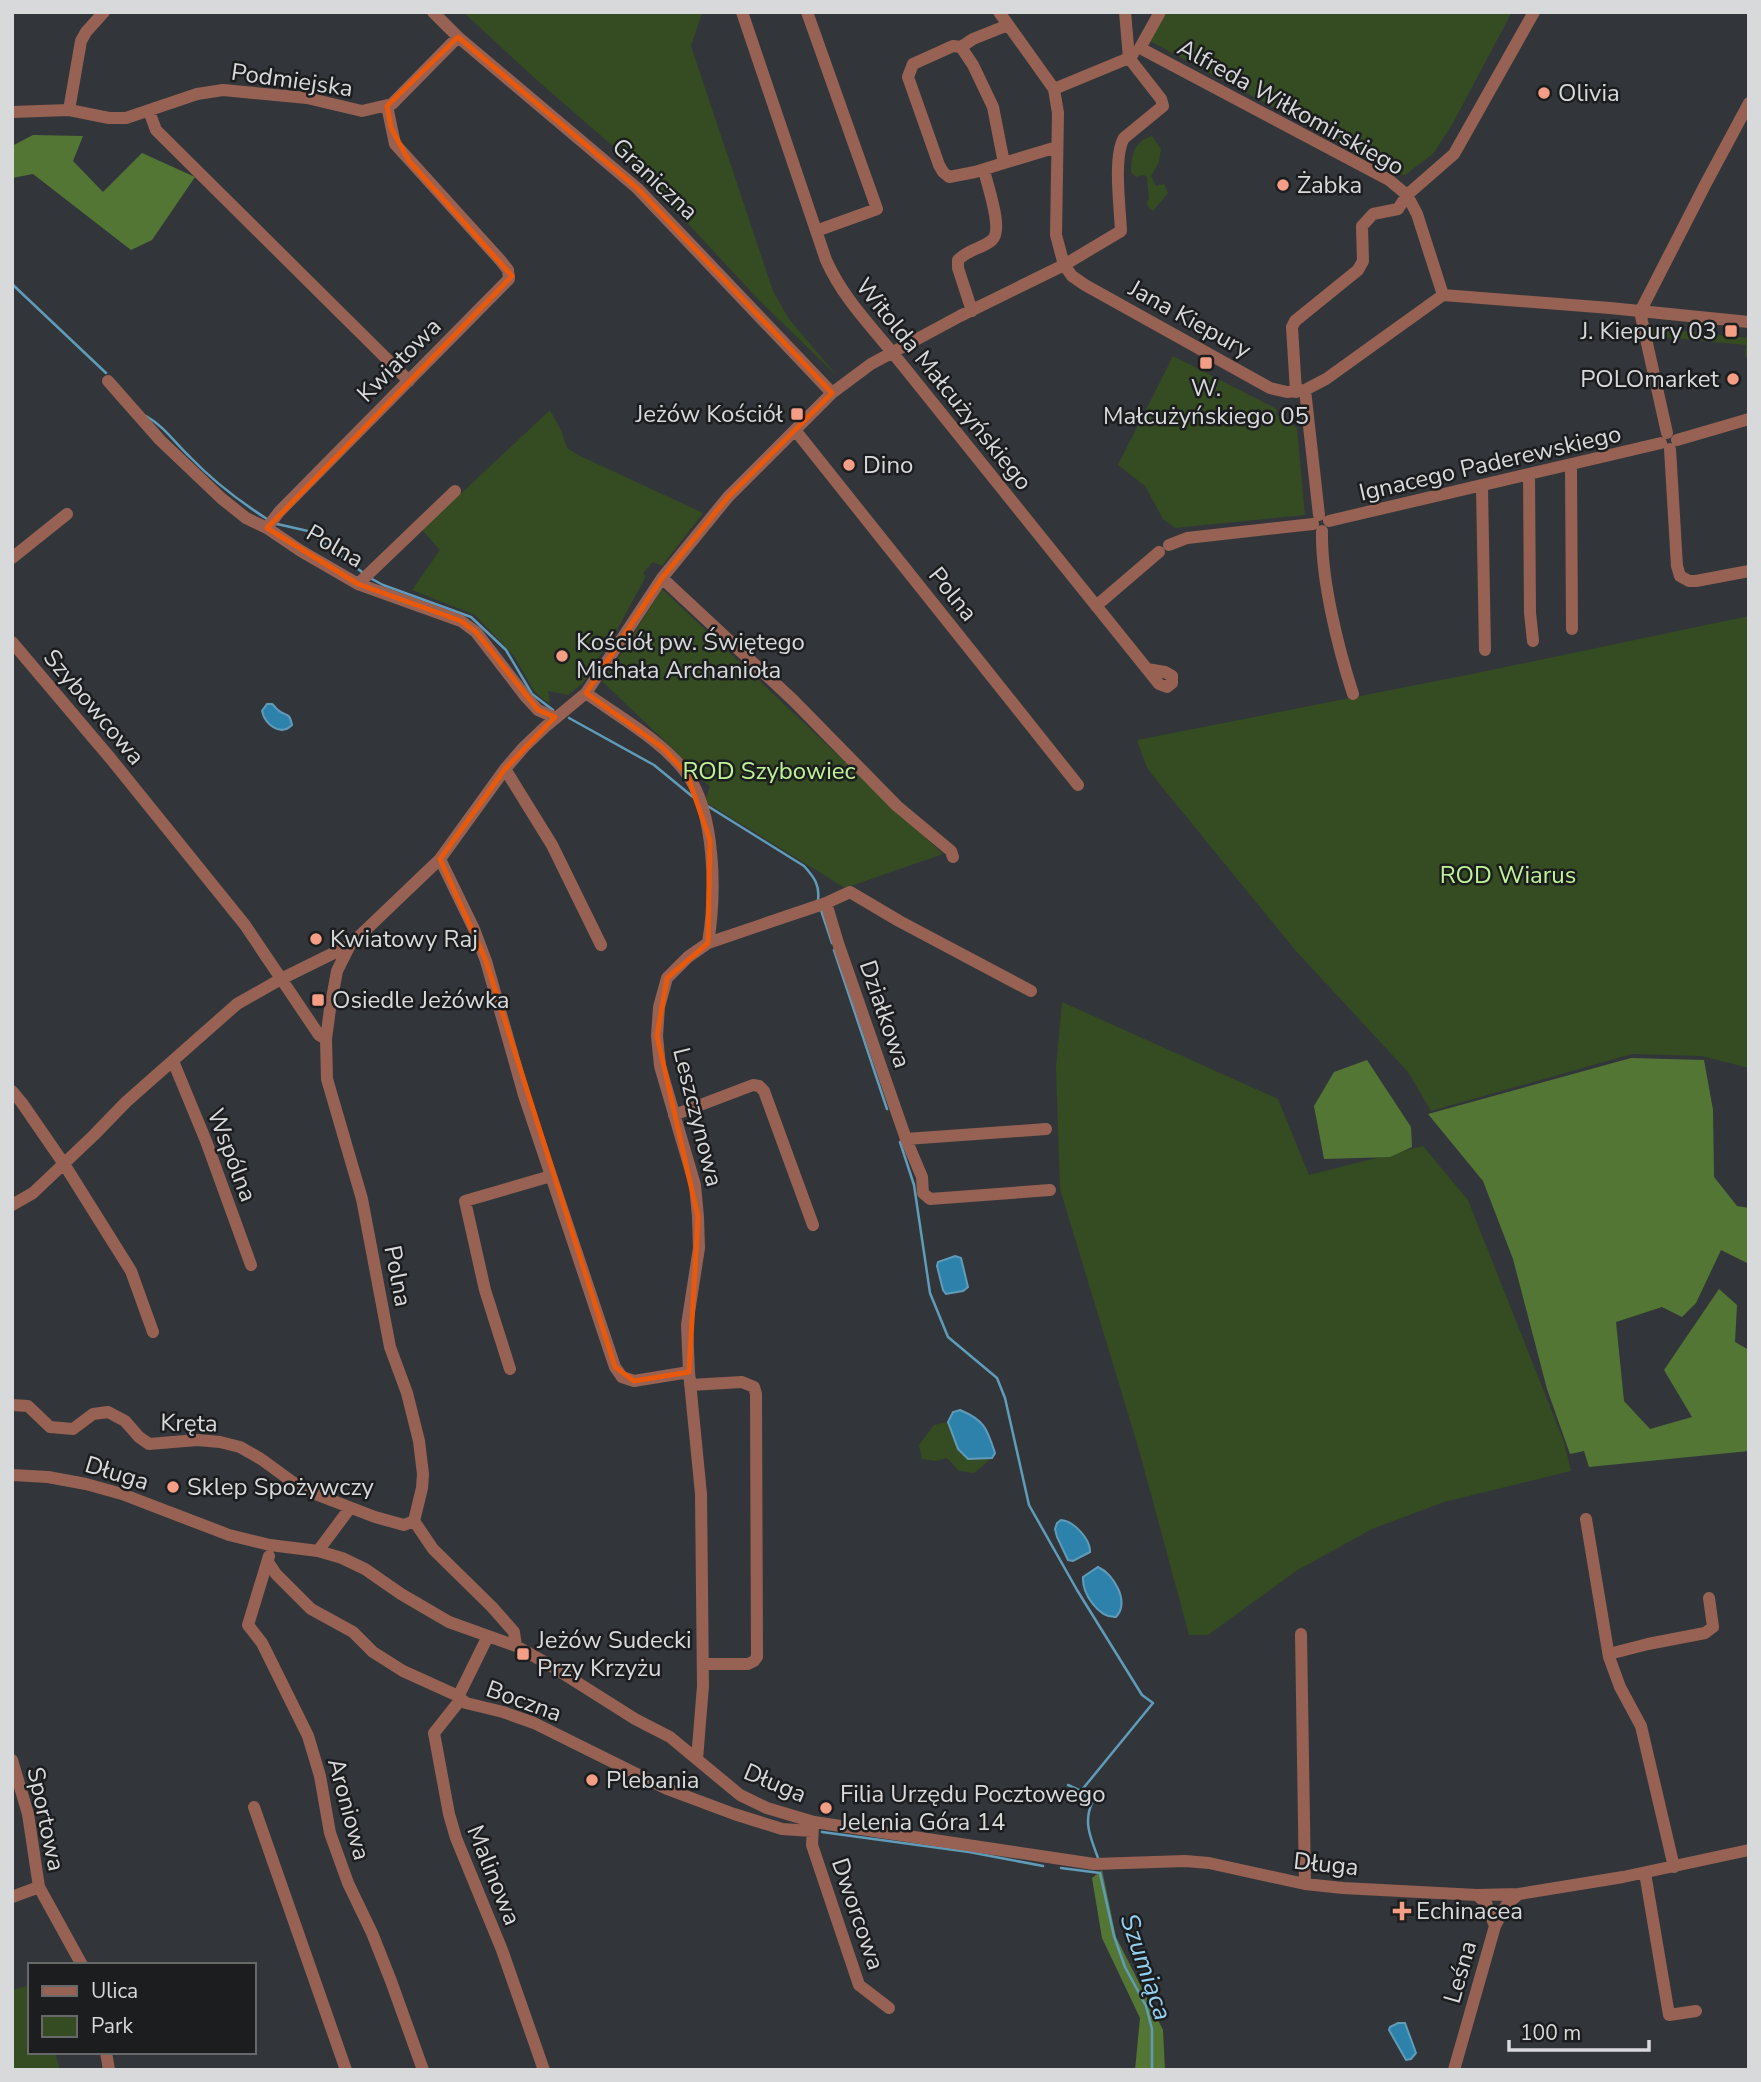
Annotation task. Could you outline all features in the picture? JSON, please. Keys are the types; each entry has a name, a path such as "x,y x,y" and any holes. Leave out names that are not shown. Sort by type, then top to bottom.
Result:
{"street":[{"path":"69,110 81,41 104,12"},
{"name":"Graniczna","path":"433,12 458,37 637,188 832,393"},
{"name":"Witolda Małcużyńskiego","path":"742,12 835,281 849,302 1147,669"},
{"path":"807,12 877,209 816,231"},
{"path":"999,12 1054,89 1058,113 1056,235 1064,265"},
{"path":"892,352 1064,265 1121,231 1118,163 1121,144 1124,138 1163,106 1161,99 1129,58 1125,12"},
{"name":"Alfreda Wiłkomirskiego","path":"1160,12 1140,48 1389,180 1408,195 1454,154 1534,12"},
{"path":"1008,25 973,39 961,47 953,46 913,64 908,77 943,172 949,177 984,170 1057,147"},
{"name":"Podmiejska","path":"12,113 69,110 126,118 197,94 223,90 307,98 362,111 392,104 458,37"},
{"path":"961,47 973,65 993,107 1004,163"},
{"path":"1054,89 1129,58 1140,48"},
{"name":"Kwiatowa","path":"267,528 279,512 509,279 508,270 501,261 395,144 387,106"},
{"path":"1747,108 1640,312 1669,441 1676,566 1680,576 1696,581 1749,571"},
{"path":"149,111 156,130 409,381"},
{"path":"972,311 958,268 958,260 966,252 992,241 998,228 984,170"},
{"path":"1353,694 1333,614 1322,550 1321,523 1292,327 1295,321 1358,270 1363,261 1362,226 1368,217 1398,209 1408,195 1418,214 1443,295"},
{"name":"Jana Kiepury","path":"1064,265 1085,285 1270,388 1287,392 1301,391"},
{"path":"1301,391 1326,379 1443,295 1749,322"},
{"name":"Polna","path":"414,1521 423,1474 419,1441 407,1393 390,1347 362,1199 327,1079 326,1039 337,971 350,945 440,859 524,747 586,693 662,579 728,497 832,393 892,352"},
{"name":"Polna","path":"108,381 160,440 246,518 358,584 461,621 472,629 538,710 556,718"},
{"name":"Ignacego Paderewskiego","path":"1096,606 1164,549 1187,538 1321,523 1571,466 1749,419"},
{"name":"Polna","path":"795,430 1078,785"},
{"path":"1571,466 1572,629"},
{"path":"1529,475 1530,613 1533,641"},
{"path":"1482,487 1485,650"},
{"path":"358,584 455,491"},
{"path":"12,558 67,514"},
{"path":"662,579 793,700 897,806 951,851 953,857"},
{"name":"Szybowcowa","path":"12,642 144,799 245,925 281,979"},
{"path":"586,693 663,748 687,774 698,792 710,841 712,922 708,943 850,892 1031,991"},
{"path":"505,769 552,845 601,945"},
{"path":"440,859 474,929 486,961 524,1095 614,1367 622,1377 634,1381 689,1379 742,1382 754,1387 757,1657 748,1664 703,1664"},
{"name":"Działkowa","path":"820,904 838,943 906,1139 922,1177 923,1193 930,1199 1050,1190"},
{"name":"Leszczynowa","path":"697,1759 703,1695 701,1494 689,1379 687,1325 699,1248 698,1217 695,1185 660,1066 657,1036 659,1007 667,978 688,957 708,943"},
{"path":"12,1205 33,1193 126,1102 237,1004 350,945"},
{"path":"281,979 319,1035 326,1039"},
{"name":"Wspólna","path":"173,1061 206,1141 251,1265"},
{"path":"674,1115 753,1085 759,1086 764,1091 813,1225"},
{"path":"12,1091 64,1164 131,1271 153,1332"},
{"path":"906,1139 1046,1129"},
{"path":"510,1369 485,1290 465,1201 551,1177"},
{"name":"Kręta","path":"12,1405 27,1406 50,1427 73,1429 93,1414 108,1412 125,1421 149,1444 197,1440 240,1447 294,1483 349,1508 404,1525 414,1521"},
{"name":"Długa","path":"12,1475 48,1477 86,1484 122,1494 229,1535 342,1558 365,1569 449,1622 516,1646 670,1738 727,1786 750,1801 813,1827 1094,1864 1185,1861 1209,1863 1306,1884 1477,1895 1519,1894 1645,1873 1749,1850"},
{"path":"318,1551 349,1508"},
{"path":"1586,1519 1609,1654 1620,1687 1641,1726 1674,1867"},
{"path":"414,1521 433,1549 514,1632 516,1646"},
{"path":"268,1562 270,1545"},
{"name":"Boczna","path":"268,1562 310,1609 353,1632 373,1651 403,1671 466,1703 534,1723 667,1790 743,1818 782,1829 813,1827"},
{"name":"Aroniowa","path":"268,1562 248,1625 262,1643 308,1736 320,1776 330,1833 348,1884 391,1981 424,2070"},
{"path":"1609,1654 1705,1633 1713,1627 1709,1598"},
{"path":"1301,1634 1306,1884"},
{"name":"Malinowa","path":"488,1636 460,1698 434,1733 456,1838 502,1950 544,2070"},
{"name":"Sportowa","path":"12,1760 29,1814 38,1887 81,1963"},
{"path":"254,1807 345,2070"},
{"name":"Dworcowa","path":"813,1827 812,1845 859,1985 889,2008"},
{"path":"1645,1873 1670,2015 1696,2011"},
{"name":"Sportowa","path":"12,1897 38,1887"},
{"name":"Leśna","path":"1454,2070 1495,1926 1507,1904 1519,1894"},
{"path":"1477,1895 1486,1903 1495,1926"}],"highlighted area":[{"path":"458,37 637,188 832,393 728,497 662,578 586,693 663,748 687,774 710,840 708,943 667,978 657,1036 698,1217 689,1372 634,1381 615,1367 486,961 440,859 505,769 555,717 538,710 476,632 461,621 358,584 267,528 512,276 409,161 391,128 387,106"}],"green space":[{"path":"463,12 702,13 691,46 773,291 789,319 837,376 758,299 629,160"},
{"path":"1167,12 1512,12 1453,123 1433,154 1405,175 1397,174 1150,41"},
{"path":"33,135 83,136 73,161 103,192 142,153 195,177 152,240 131,250 33,174 12,178 12,146"},
{"path":"1152,136 1161,149 1159,162 1151,176 1156,186 1164,184 1168,193 1153,211 1146,204 1149,199 1147,177 1136,177 1131,172 1137,145"},
{"path":"1656,328 1749,338 1749,356 1745,357 1746,345 1652,336 1651,331"},
{"path":"1173,356 1277,409 1276,414 1297,428 1305,515 1175,528 1163,519 1145,486 1118,465"},
{"path":"550,410 567,448 703,513 662,566 653,562 643,573 646,576 610,643 583,683 568,695 548,691 550,703 534,691 514,656 475,615 412,590 440,550 422,530"},
{"name":"ROD Szybowiec","path":"662,589 943,854 845,888 707,803 710,786 692,773 674,750 603,682"},
{"name":"ROD Wiarus","path":"1749,616 1749,1068 1701,1056 1632,1054 1431,1111 1408,1072 1296,951 1162,787 1147,768 1137,740 1477,673"},
{"path":"1062,1002 1278,1099 1309,1175 1423,1146 1468,1200 1564,1442 1571,1471 1444,1502 1372,1529 1296,1571 1208,1635 1189,1635 1139,1450 1060,1189 1056,1067"},
{"path":"1631,1058 1704,1060 1713,1110 1714,1177 1737,1206 1749,1208 1749,1264 1721,1250 1696,1303 1682,1317 1662,1307 1616,1322 1624,1401 1650,1429 1692,1417 1664,1370 1719,1289 1737,1305 1735,1342 1749,1350 1749,1451 1589,1467 1584,1451 1570,1454 1547,1389 1513,1259 1483,1181 1428,1114"},
{"path":"1367,1060 1411,1127 1412,1147 1390,1157 1324,1159 1314,1106 1334,1072"},
{"path":"948,1422 958,1449 968,1459 992,1458 974,1473 959,1471 947,1458 936,1461 922,1459 919,1445 934,1425"},
{"path":"1102,1870 1116,1937 1163,2030 1165,2070 1135,2070 1140,2018 1102,1938 1092,1878"},
{"path":"28,1986 28,2054 56,2054 60,2070 12,2070 12,1990"}],"water":[{"path":"267,704 272,704 288,716 292,725 283,730 270,724 262,711"},
{"path":"955,1256 961,1258 968,1287 963,1291 946,1294 937,1266 938,1262"},
{"path":"960,1410 984,1426 995,1453 992,1458 968,1459 958,1449 948,1422 953,1412"},
{"path":"1061,1520 1081,1532 1088,1542 1090,1552 1073,1561 1068,1560 1055,1529"},
{"path":"1098,1567 1110,1576 1121,1596 1120,1611 1116,1617 1097,1609 1085,1590 1083,1577"},
{"path":"1398,2023 1405,2023 1416,2053 1411,2059 1406,2060 1389,2030"}],"waterway":[{"path":"12,284 106,373"},
{"path":"146,416 217,482 267,519"},
{"path":"277,524 308,531 362,572"},
{"path":"372,579 471,617 506,650 532,694 553,710"},
{"path":"569,718 654,765 693,797"},
{"path":"706,805 804,866 816,882 818,900"},
{"path":"821,910 832,943"},
{"path":"834,950 887,1109"},
{"path":"900,1142 914,1185 930,1293 948,1337 997,1378 1005,1398 1029,1505 1077,1590 1142,1695 1153,1703 1081,1791"},
{"path":"1068,1785 1081,1791 1092,1803 1088,1824 1098,1858"},
{"name":"Szumiąca","path":"822,1832 969,1852 1043,1866"},
{"name":"Szumiąca","path":"1061,1868 1100,1873 1114,1936 1125,1967 1146,2006 1152,2029 1152,2070"}],"place":[{"name":"Olivia","path":"1544,93"},
{"name":"Żabka","path":"1283,185"},
{"name":"J. Kiepury 03","path":"1731,331"},
{"name":"W. Małcużyńskiego 05","path":"1206,363"},
{"name":"POLOmarket","path":"1733,379"},
{"name":"Jeżów Kościół","path":"797,414"},
{"name":"Dino","path":"849,465"},
{"name":"Kościół pw. Świętego Michała Archanioła","path":"562,656"},
{"name":"Kwiatowy Raj","path":"316,939"},
{"name":"Osiedle Jeżówka","path":"318,1000"},
{"name":"Sklep Spożywczy","path":"173,1487"},
{"name":"Jeżów Sudecki Przy Krzyżu","path":"523,1654"},
{"name":"Plebania","path":"592,1780"},
{"name":"Filia Urzędu Pocztowego Jelenia Góra 14","path":"826,1808"},
{"name":"Echinacea","path":"1402,1911"}]}
